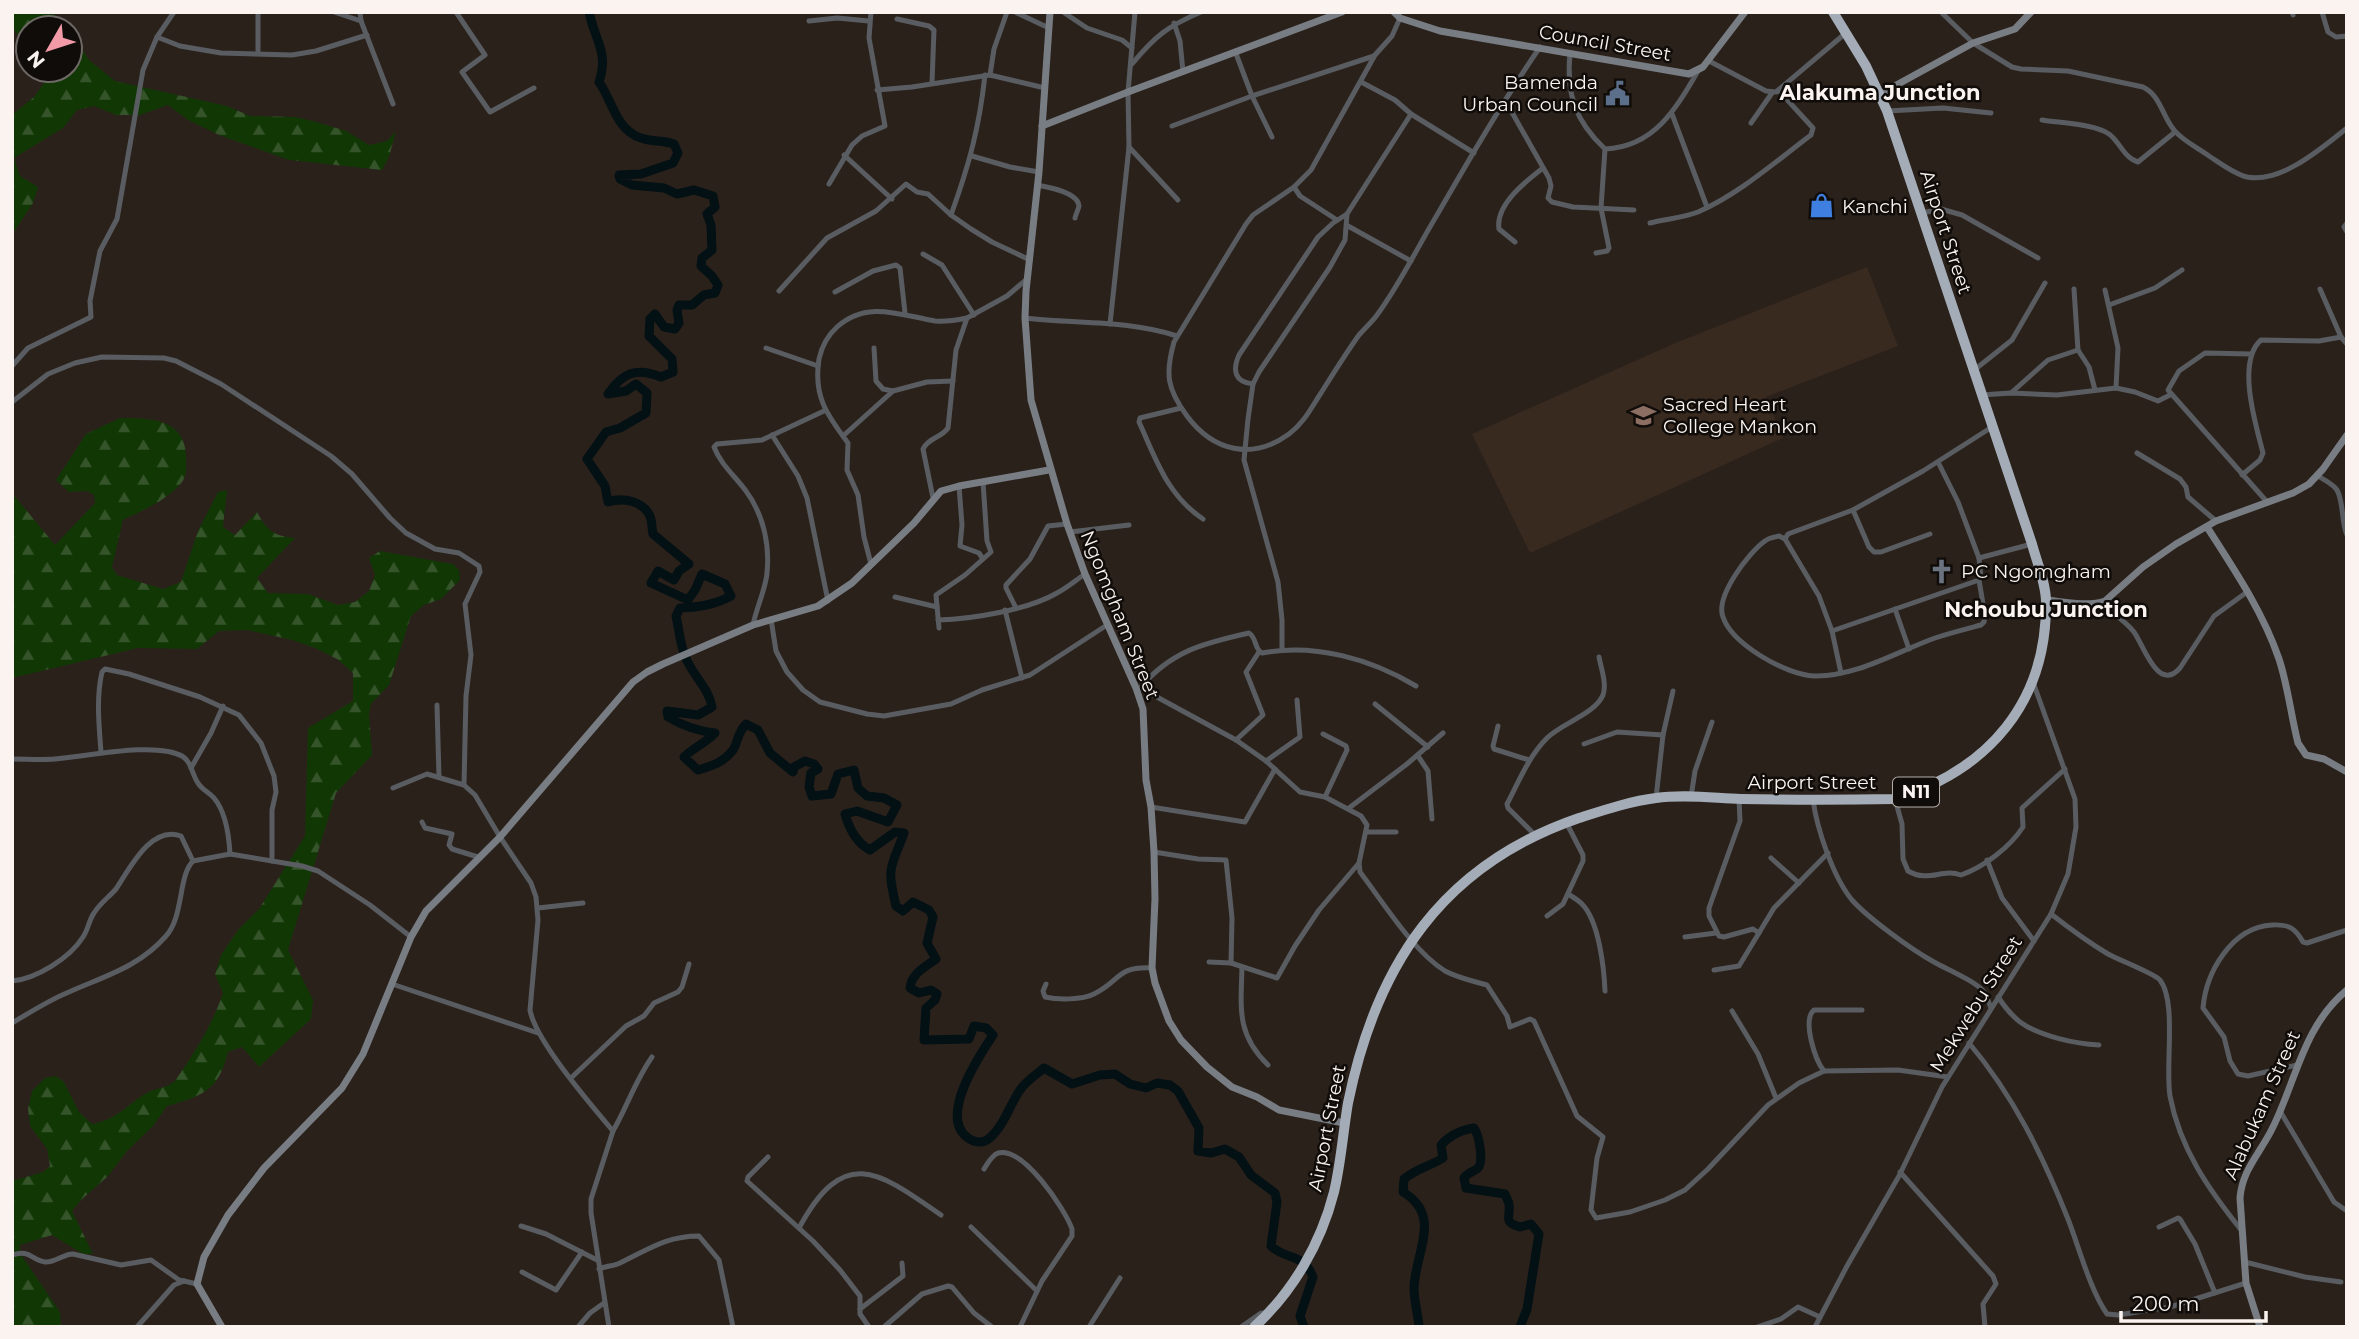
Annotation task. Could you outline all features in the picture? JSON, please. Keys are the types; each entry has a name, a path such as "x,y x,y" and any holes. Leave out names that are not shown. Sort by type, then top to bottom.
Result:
{"highway":[{"name":"Airport Street","path":"1268,1313 1291,1286 1305,1262 1335,1189 1344,1123 1356,1065 1368,1027 1388,980 1413,941 1445,900 1472,876 1500,854 1535,835 1595,813 1656,798 1895,799 1933,785 1976,758 2012,720 2033,682 2043,647 2046,600 2032,544 1887,111 1847,32 1833,12"},
{"name":"N11","path":"1254,1327 1268,1313"}],"street":[{"path":"12,366 28,348 91,317 90,301 100,251 117,219 143,70 157,37 174,12"},
{"path":"258,12 258,53"},
{"path":"334,12 361,21"},
{"path":"360,12 393,104"},
{"path":"456,12 485,55 461,72 490,112 534,88"},
{"path":"829,184 845,155 862,136 885,126 869,38 871,12"},
{"path":"951,215 972,156 987,75 1007,12"},
{"path":"1015,12 1049,28"},
{"name":"Ngomgham Street","path":"1050,12 1026,291 1025,318 1031,400 1049,470 1068,528 1107,625 1138,688 1143,709 1146,780 1154,852 1152,968 1160,1002 1181,1040 1207,1067 1232,1087 1279,1110 1344,1123"},
{"path":"1063,12 1087,28 1122,40 1132,48"},
{"path":"1110,324 1129,147 1128,92 1135,12"},
{"path":"1132,64 1148,44 1174,23 1201,12"},
{"path":"1042,126 1342,12"},
{"path":"1605,149 1618,149 1652,135 1672,114 1698,71 1709,61 1745,12"},
{"path":"1941,12 1973,43 1993,57 2021,69 2068,71 2151,92 2175,132 2242,175 2267,176 2296,165 2347,128"},
{"path":"1880,94 1973,43 2015,29 2031,12"},
{"path":"2322,12 2328,32 2336,37 2347,36"},
{"path":"1397,15 1392,36 1375,55 1311,170 1294,187 1253,215 1177,336 1169,359 1168,378 1174,398 1205,436 1219,445 1232,449 1272,444 1290,434 1307,418 1360,334 1377,315 1505,100 1541,47"},
{"name":"Council Street","path":"1397,15 1440,31 1689,74 1698,71"},
{"path":"810,21 836,18 869,21"},
{"path":"897,19 929,26 933,30 932,83"},
{"path":"1174,23 1180,41 1183,72"},
{"path":"1751,122 1772,93 1779,91 1847,32"},
{"path":"157,37 180,46 221,53 292,55 368,35"},
{"path":"1122,40 1132,38"},
{"path":"1236,51 1252,96 1272,137"},
{"path":"1570,53 1568,72 1571,93 1580,121 1605,149 1601,208 1609,248 1596,253"},
{"path":"1172,126 1375,55"},
{"path":"1709,61 1772,93"},
{"path":"877,90 987,75 1045,88"},
{"path":"1361,82 1395,100 1411,114 1474,153"},
{"path":"1650,223 1695,213 1707,207 1746,184 1814,132 1779,91"},
{"path":"1505,100 1551,182 1548,198 1552,202 1573,207 1634,210"},
{"path":"1887,111 1943,108 1991,113"},
{"path":"1043,113 1058,120"},
{"path":"1254,384 1240,381 1237,377 1235,369 1239,355 1318,237 1347,214 1411,114"},
{"path":"1672,114 1707,207"},
{"path":"2042,120 2110,135 2129,158 2137,162 2175,132"},
{"path":"1129,147 1178,200"},
{"path":"845,155 892,199"},
{"path":"972,156 1038,172"},
{"path":"1515,242 1499,229 1499,222 1509,199 1518,188 1544,168"},
{"path":"779,290 827,238 864,219 892,199 906,184 917,192 929,194 951,215 992,242 1030,260"},
{"path":"1037,185 1058,189 1076,200 1079,207 1075,218"},
{"path":"1294,187 1300,196 1337,220"},
{"path":"1922,213 1941,209 1954,212 2038,258"},
{"path":"1282,649 1278,582 1244,460 1244,448 1254,384 1345,240 1347,214"},
{"path":"2347,223 2344,227 2347,232"},
{"path":"1348,226 1411,261"},
{"path":"923,254 942,265 970,317"},
{"path":"835,292 873,271 896,265 900,268 905,313"},
{"path":"2109,305 2155,288 2182,270"},
{"path":"871,564 858,495 847,470 849,446 824,411 820,394 818,366 822,345 843,321 858,313 905,313 944,321 970,317 992,306 1027,279"},
{"path":"1973,371 2012,340 2045,283"},
{"path":"1016,289 1026,291"},
{"path":"2074,289 2078,350 2089,367 2095,390"},
{"path":"2320,289 2341,337 2347,344"},
{"path":"2105,290 2118,348 2116,388"},
{"path":"933,498 923,449 926,442 942,435 947,428 956,350 970,317"},
{"path":"1025,318 1145,327 1177,336"},
{"path":"2242,475 2260,460 2263,453 2252,410 2250,383 2252,354 2261,340 2319,341 2341,337"},
{"path":"766,348 818,366"},
{"path":"874,348 876,381 883,389 893,391 927,383 953,381"},
{"path":"2011,393 2048,360 2078,350"},
{"path":"2252,354 2205,353 2190,362 2174,377 2168,387 2170,395 2269,503"},
{"path":"12,402 48,374 102,356 164,358 176,361 221,384 331,456 352,474 406,533 435,549 459,553 479,566 480,572 465,604 471,654 466,696 464,785"},
{"path":"1981,395 2057,395 2116,388 2158,401 2170,395"},
{"path":"843,436 893,391"},
{"path":"1181,408 1140,418 1139,422 1175,496 1203,519"},
{"path":"753,625 767,575 765,530 758,509 746,490 724,465 714,447 717,444 753,442 824,411"},
{"path":"1785,539 1788,534 1853,510 1938,462 1992,427"},
{"path":"772,435 798,476 807,498 828,601"},
{"path":"2046,600 2100,603 2110,598 2143,567 2216,521 2293,494 2318,476 2347,435"},
{"path":"2137,453 2180,479 2186,487 2188,497 2216,521"},
{"path":"1841,673 1832,631 1819,596 1785,539 1779,536 1765,541 1732,581 1720,604 1723,619 1740,641 1779,667 1811,676 1841,673 1935,638 1981,625 1984,616 1979,558 1958,502 1938,462"},
{"path":"222,1327 197,1284 204,1257 228,1215 264,1168 342,1088 363,1054 411,937 425,911 500,837 633,682 647,671 753,625 828,601 852,583 914,523 933,498 946,489 1049,470"},
{"path":"2318,476 2338,492 2343,527 2347,535"},
{"path":"939,628 936,595 991,552 986,541 983,482"},
{"path":"959,486 962,525 960,546 979,553 984,559"},
{"path":"1853,510 1869,547 1874,552 1881,552 1930,534"},
{"path":"1016,608 1006,585 1030,559 1044,530 1051,524 1068,528 1129,525"},
{"path":"2207,527 2268,630 2279,658 2298,743 2306,755 2324,759 2347,772"},
{"path":"1979,558 2032,544"},
{"path":"938,620 964,619 1016,608 1054,595 1085,574"},
{"path":"1832,631 1979,580"},
{"path":"2100,603 2132,630 2152,663 2168,677 2180,668 2214,616 2247,592"},
{"path":"895,597 937,607"},
{"path":"1895,609 1909,649"},
{"path":"1005,610 1022,678"},
{"path":"771,620 776,651 787,672 803,690 820,702 884,716 951,704 982,690 1022,678 1107,625"},
{"path":"1259,652 1253,636 1249,633 1211,641 1171,660 1138,688 1236,740 1266,761 1300,792 1325,797 1365,819 1366,832 1359,863 1360,872 1413,941 1444,970 1486,985 1507,1016 1510,1027 1530,1019 1534,1021 1577,1116 1603,1137 1597,1158 1591,1210 1595,1218 1630,1212 1685,1190 1776,1098 1824,1071 1898,1070 1948,1077"},
{"path":"1236,740 1264,715 1245,672 1259,652 1282,649 1343,655 1394,673 1416,686"},
{"path":"1535,835 1507,806 1529,761 1545,740 1559,727 1585,714 1601,699 1604,688 1599,657"},
{"path":"101,752 98,704 102,672 106,669 129,674 223,706 239,715 261,743 270,761 276,792 272,810 272,861"},
{"name":"Mekwebu Street","path":"1815,1327 1900,1172 1948,1077 2051,914 2068,874 2076,827 2075,799 2040,708 2033,682"},
{"path":"1656,798 1663,735 1673,691"},
{"path":"1266,761 1300,737 1297,700"},
{"path":"1375,704 1428,747"},
{"path":"437,705 439,777"},
{"path":"191,768 223,706"},
{"path":"1691,797 1695,771 1712,722"},
{"path":"1497,726 1494,749 1529,761"},
{"path":"1349,808 1418,756 1443,733"},
{"path":"1584,744 1617,733 1663,735"},
{"path":"1323,734 1346,746 1347,750 1325,797"},
{"path":"12,759 55,759 101,752 166,752 184,757 198,783 219,806 229,837 230,853"},
{"path":"1418,756 1428,771 1432,818"},
{"path":"1151,807 1245,822 1275,769"},
{"path":"1895,799 1902,824 1903,859 1908,870 1924,877 1951,872 1961,874 2007,846 2021,831 2022,808 2065,769"},
{"path":"393,788 424,774 464,785 475,795 531,883 538,908 531,1020 571,1079 613,1131"},
{"path":"1716,933 1709,908 1740,821 1739,799"},
{"path":"1813,799 1816,818 1828,853 1840,881 1852,899 1867,914 1931,961 1979,987 1986,994 1990,1008"},
{"path":"422,822 425,828 452,834 449,845 452,849 478,857"},
{"path":"1547,916 1563,904 1584,858 1566,823"},
{"path":"1366,832 1396,832"},
{"path":"12,981 30,978 68,954 84,937 93,915 115,890 130,866 155,839 163,835 181,836 193,861"},
{"path":"1154,852 1226,860 1232,918 1231,963"},
{"path":"12,1023 37,1007 119,972 160,943 173,926 187,872 193,861 230,853 302,866 330,877 411,937"},
{"path":"1714,970 1739,966 1774,908 1828,853"},
{"path":"1771,858 1799,883"},
{"path":"1987,860 2002,898 2034,941"},
{"path":"1209,962 1231,963 1273,978 1279,977 1295,946 1319,910 1359,863"},
{"path":"1568,894 1585,906 1598,938 1604,963 1605,991"},
{"path":"538,908 583,903"},
{"path":"2051,914 2107,953 2160,980 2165,990 2169,1012 2168,1081 2177,1128 2195,1166 2218,1202 2242,1231"},
{"path":"2297,1065 2248,1076 2238,1074 2230,1061 2224,1037 2203,1008 2213,972 2232,944 2252,930 2268,925 2285,925 2295,929 2305,943 2347,930"},
{"path":"1685,937 1716,933 1724,937 1753,929 1759,933"},
{"path":"571,1079 625,1026 644,1016 654,1003 678,992 689,964"},
{"path":"1046,984 1042,995 1045,997 1087,996 1102,989 1122,972 1137,967 1152,968"},
{"path":"1242,967 1243,1023 1253,1049 1268,1065"},
{"path":"392,984 538,1033"},
{"name":"Alabukam Street","path":"2260,1327 2246,1283 2241,1185 2271,1131 2297,1065 2316,1026 2347,990"},
{"path":"1998,997 2025,1026 2080,1044 2099,1045"},
{"path":"1824,1071 1819,1065 1812,1043 1809,1013 1814,1010 1861,1010"},
{"path":"1731,1011 1758,1054 1776,1098"},
{"path":"1969,1042 2016,1107 2053,1181 2107,1314 2118,1315 2170,1307 2246,1283"},
{"path":"609,1327 597,1260 591,1199 613,1131 636,1081 652,1058"},
{"path":"2280,1111 2334,1202 2347,1211"},
{"path":"984,1169 990,1158 998,1153 1012,1154 1037,1173 1070,1222 1072,1236 1037,1291 1020,1327"},
{"path":"768,1157 747,1181 822,1250 853,1285 861,1300 860,1314 869,1327"},
{"path":"1900,1172 1993,1276 1996,1284 1983,1304 1984,1327"},
{"path":"799,1228 809,1209 824,1191 844,1176 855,1173 883,1177 941,1214"},
{"path":"2159,1227 2176,1218 2180,1219 2215,1293"},
{"path":"521,1226 546,1234 597,1260"},
{"path":"971,1227 1037,1291"},
{"path":"599,1269 617,1264 666,1239 699,1236 719,1259 733,1327"},
{"path":"522,1272 556,1290 582,1252"},
{"path":"12,1255 25,1253 49,1262 66,1254 73,1254 121,1265 151,1260 179,1280 197,1284"},
{"path":"2245,1262 2305,1277 2341,1282"},
{"path":"860,1309 903,1276 902,1263"},
{"path":"1089,1327 1119,1278"},
{"path":"137,1327 174,1285 184,1281"},
{"path":"884,1327 922,1294 948,1286 992,1327"},
{"path":"578,1327 590,1313 604,1303"},
{"path":"1757,1327 1781,1319 1796,1307 1820,1318"},
{"path":"1241,1327 1261,1313 1268,1313"}],"shaded area":[{"name":"Sacred Heart College Mankon","path":"1867,267 1898,346 1766,397 1783,438 1530,553 1472,434 1673,344"}],"green space":[{"path":"44,11 52,14 14,14 14,30 12,12"},
{"path":"84,52 89,60 115,81 227,106 250,116 295,117 313,121 346,131 369,145 387,141 396,131 389,157 382,170 289,160 219,135 188,120 168,105 140,115 116,115 94,106 77,110 63,128 14,158 20,176 38,187 33,203 12,235 12,115 34,97 43,84 84,84"},
{"path":"120,418 153,420 172,427 184,443 186,469 182,482 170,494 123,520 112,567 117,575 163,589 181,582 198,531 218,492 227,490 223,527 235,535 257,512 272,531 295,538 257,578 268,593 308,594 338,605 355,602 369,591 375,575 369,558 380,551 453,564 459,570 460,580 441,599 424,605 411,616 389,685 371,704 369,713 372,755 336,793 288,950 313,1000 311,1019 259,1067 242,1047 228,1052 220,1075 208,1090 167,1106 153,1126 127,1151 108,1176 72,1211 93,1254 83,1254 52,1235 20,1245 20,1253 60,1312 61,1327 12,1327 12,1181 43,1172 50,1166 47,1149 30,1126 28,1109 32,1091 45,1078 56,1076 64,1082 79,1112 92,1124 115,1116 145,1094 175,1081 196,1050 219,1005 223,993 215,974 221,955 238,930 259,909 305,836 308,728 353,701 353,673 337,659 292,640 247,630 219,631 197,649 138,648 12,678 12,493 55,545 95,503 94,495 87,491 69,492 56,480 86,434"}],"waterway":[{"path":"589,12 602,54 599,82 620,122 641,138 674,144 678,153 673,163 641,174 619,175 620,179 632,185 664,188 677,194 694,190 713,196 715,207 707,214 711,225 712,250 702,258 701,266 718,285 715,293 704,295 692,305 679,305 679,323 675,329 664,327 655,314 650,319 649,336 672,359 673,372 661,377 638,372 619,381 608,394 626,391 636,384 647,393 646,413 620,428 606,432 587,459 605,486 608,502 626,500 643,507 650,516 653,534 689,564 679,571 674,580 658,571 651,583 688,600 702,574 725,584 731,596 719,602 680,608 676,616 685,656 708,694 712,707 698,715 667,711 668,717 691,728 715,733 684,757 698,770 717,763 733,750 746,724 758,730 770,753 793,772 794,767 805,761 814,764 818,769 811,773 809,787 812,796 831,794 838,774 854,770 858,788 867,796 884,798 897,805 888,822 857,811 845,814 854,835 870,850 895,832 904,833 891,868 896,906 903,911 913,902 929,910 933,917 927,943 936,959 916,975 910,988 919,993 931,990 937,994 935,1000 926,1008 924,1040 969,1039 974,1026 986,1028 993,1035 964,1087 957,1116 960,1128 973,1141 987,1140 1002,1124 1022,1087 1044,1068 1072,1084 1100,1075 1115,1074 1130,1084 1146,1088 1157,1083 1170,1085 1178,1091 1199,1128 1198,1151 1211,1153 1225,1149 1239,1157 1251,1175 1275,1193 1277,1202 1271,1246 1300,1260 1313,1277 1300,1316 1304,1327"},
{"path":"1419,1327 1414,1288 1424,1223 1422,1212 1403,1192 1404,1179 1443,1158 1441,1145 1448,1138 1474,1128 1481,1160 1478,1168 1464,1178 1466,1188 1505,1194 1509,1204 1509,1221 1520,1227 1531,1224 1539,1234 1527,1309 1520,1327"}],"place":[{"name":"Bamenda Urban Council","path":"1618,93"},
{"name":"Kanchi","path":"1822,206"},
{"name":"Sacred Heart College Mankon","path":"1643,415"},
{"name":"PC Ngomgham","path":"1941,571"}],"district":[{"name":"Alakuma Junction","path":"1880,92"},
{"name":"Nchoubu Junction","path":"2046,609"}]}
